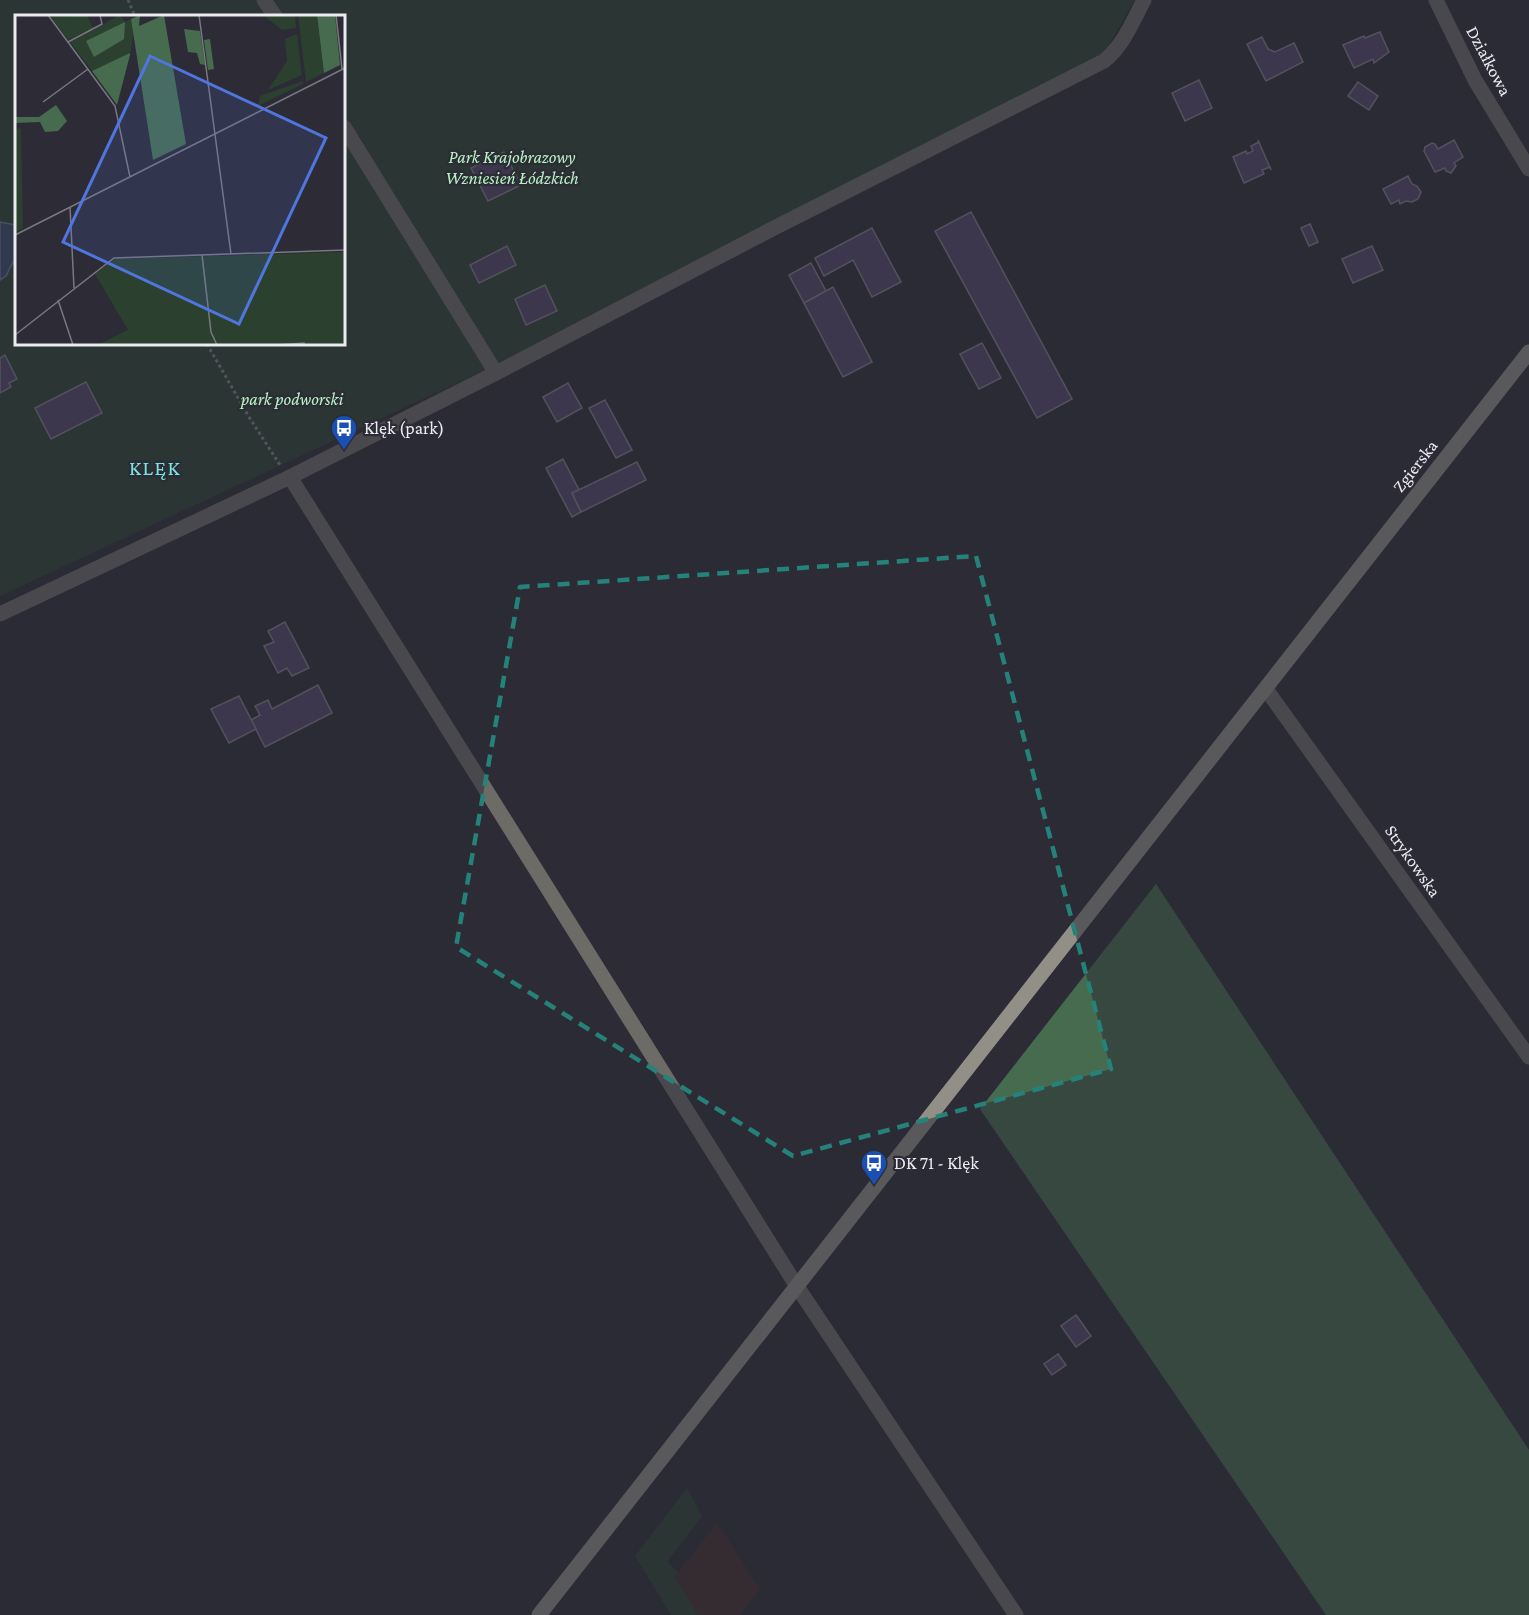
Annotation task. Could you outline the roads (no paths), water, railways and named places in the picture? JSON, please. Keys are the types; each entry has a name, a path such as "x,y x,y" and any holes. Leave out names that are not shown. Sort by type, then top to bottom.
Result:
{"main road":[{"name":"Zgierska","path":"539,1615 1529,352"}],"street":[{"path":"264,0 273,15"},
{"path":"0,614 290,477 1104,61 1119,46 1144,0"},
{"name":"Działkowa","path":"1436,0 1476,80 1529,170"},
{"path":"345,129 496,373"},
{"path":"290,477 796,1285 1016,1615"},
{"name":"Strykowska","path":"1266,689 1529,1057"}],"water":[{"path":"0,222 15,225 15,262 6,276 0,280"}],"place":[{"name":"Klęk (park)","path":"344,451"},
{"name":"DK 71 - Klęk","path":"874,1186"}],"district":[{"name":"KLĘK","path":"155,468"}],"park label":[{"name":"Park Krajobrazowy Wzniesień Łódzkich","path":"512,167"},
{"name":"park podworski","path":"292,399"}]}
